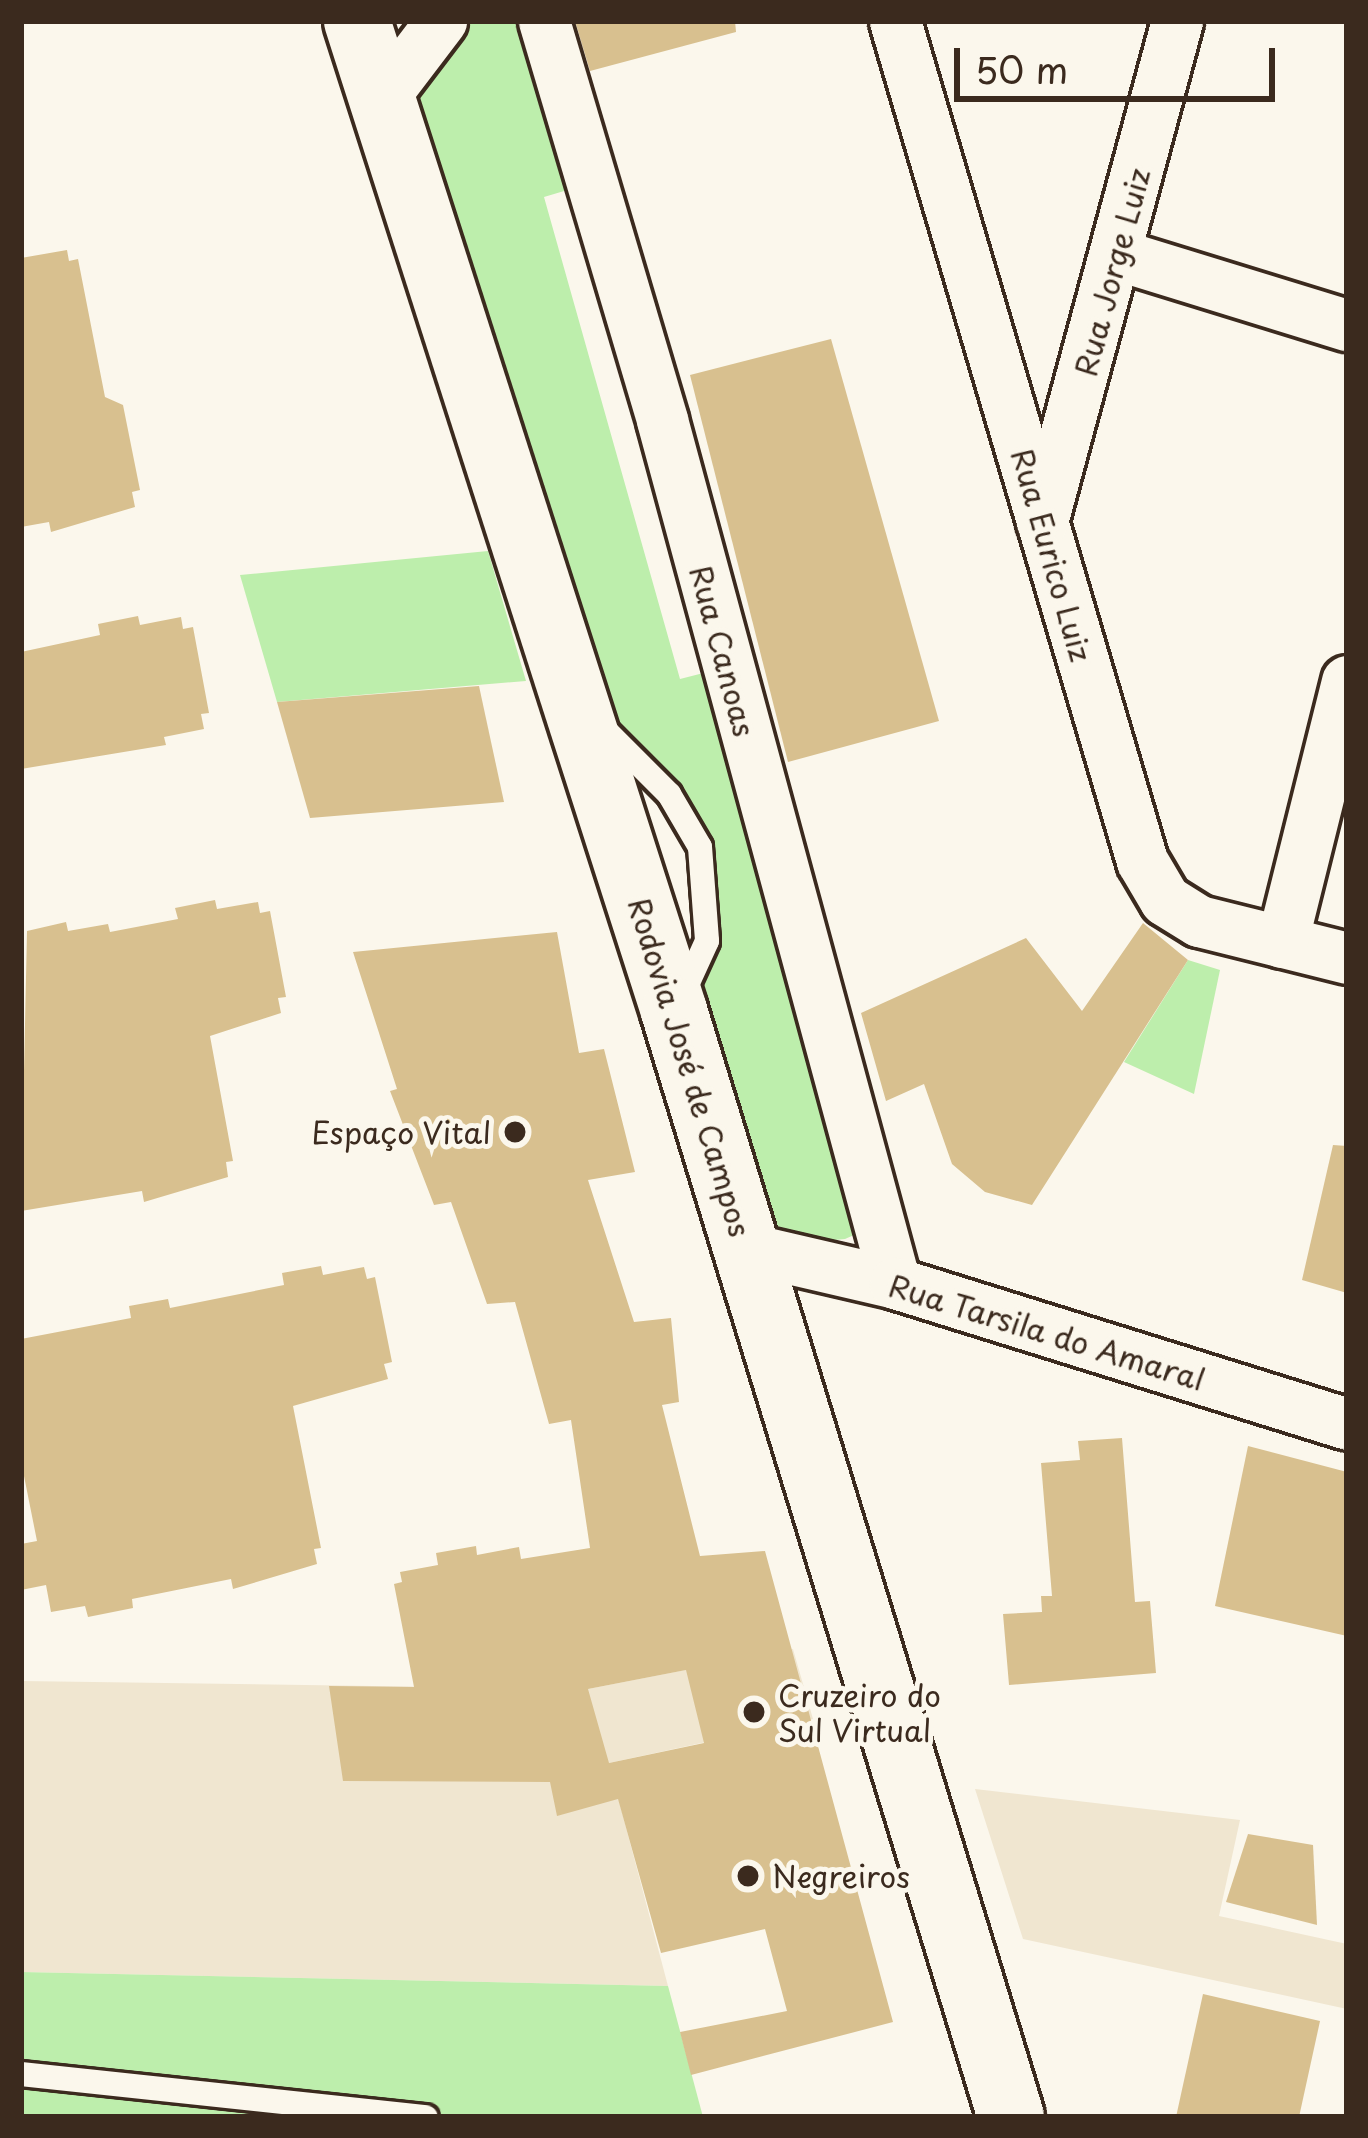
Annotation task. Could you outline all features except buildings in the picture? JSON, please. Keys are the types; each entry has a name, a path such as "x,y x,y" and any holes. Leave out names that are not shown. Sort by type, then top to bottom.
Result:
{"main road":[{"name":"Rodovia José de Campos","path":"357,21 674,1011 1011,2117"}],"street":[{"path":"382,97 441,21"},
{"name":"Rua Canoas","path":"544,21 662,420 895,1283"},
{"name":"Rua Eurico Luiz","path":"895,21 1142,861 1165,900 1199,921 1347,958"},
{"name":"Rua Jorge Luiz","path":"1042,522 1119,255 1177,21"},
{"path":"1119,255 1347,325"},
{"path":"1282,942 1347,681"},
{"name":"Rua Tarsila do Amaral","path":"745,1247 895,1283 1347,1424"}],"lane":[{"path":"21,2074 426,2117"}],"shaded area":[{"path":"793,1649 813,1719 609,1763 668,1986 21,1972 21,1681 588,1689"},
{"path":"975,1789 1240,1820 1219,1916 1347,1944 1347,2009 1023,1939"}],"green space":[{"path":"441,21 544,21 591,183 544,197 680,679 727,667 863,1231 845,1239 745,1248 674,1011 707,941 700,847 576,701 398,75"},
{"path":"488,551 526,681 277,702 240,575"},
{"path":"1188,960 1220,970 1194,1094 1124,1062"},
{"path":"21,1972 668,1986 703,2117 21,2117"}],"place":[{"name":"Espaço Vital","path":"515,1132"},
{"name":"Cruzeiro do Sul Virtual","path":"754,1712"},
{"name":"Negreiros","path":"748,1876"}]}
